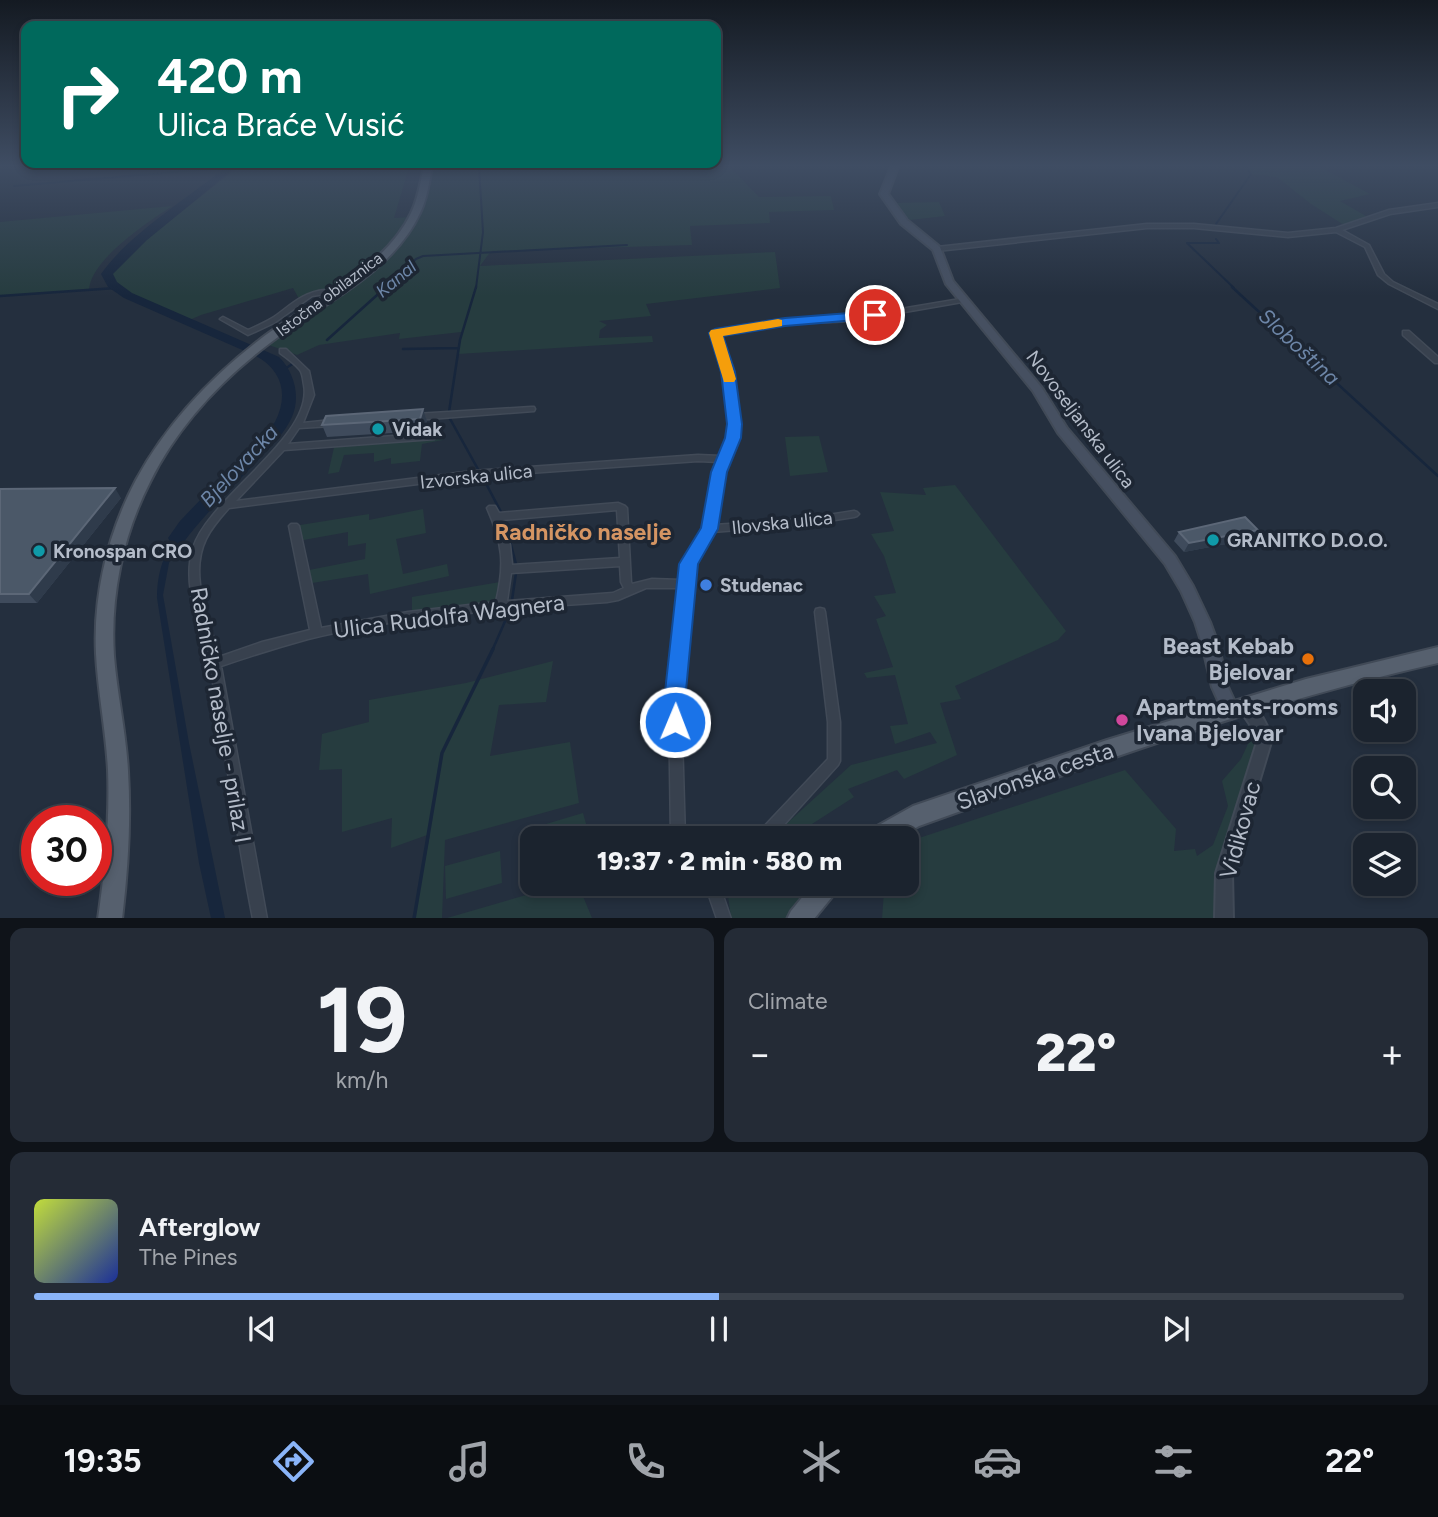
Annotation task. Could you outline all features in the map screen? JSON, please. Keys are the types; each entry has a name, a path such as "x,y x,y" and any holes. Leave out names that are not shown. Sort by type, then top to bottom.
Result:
{"main road":[{"name":"Istočna obilaznica","path":"110,918 119,817 118,769 105,653 105,612 112,568 125,520 143,481 162,450 207,394 263,343 374,263 405,231 417,210"},
{"path":"895,210 904,222 937,249"},
{"name":"Novoseljanska ulica","path":"937,249 949,282 1038,390 1062,429 1171,560 1204,625 1217,685 1238,709"},
{"name":"Slavonska cesta","path":"899,826 914,817 1238,709 1390,665 1438,655"},
{"path":"800,918 818,896"}],"street":[{"path":"937,249 1147,226 1195,226 1288,235 1337,230 1389,212 1404,210"},
{"path":"1337,230 1367,246 1381,275 1391,283 1438,307"},
{"path":"223,319 248,333 282,315 304,296 319,292 333,293"},
{"path":"678,826 675,701 685,584 694,551 709,529 719,472 733,438 728,372 715,333 785,322 853,319 966,300"},
{"path":"1406,333 1438,361"},
{"name":"Radničko naselje - prilaz I","path":"260,918 243,839 215,663 198,591 195,563 202,536 283,447 307,401 308,388 304,366 300,360 283,351"},
{"path":"409,417 531,409"},
{"path":"296,426 346,422"},
{"path":"283,447 434,436"},
{"name":"Izvorska ulica","path":"228,505 473,474 698,458 724,459"},
{"path":"500,605 509,569 494,512 618,506 622,508 624,562 626,582 630,589"},
{"name":"Ilovska ulica","path":"709,529 803,522 854,514"},
{"path":"295,526 316,632"},
{"path":"509,569 624,562"},
{"name":"Ulica Rudolfa Wagnera","path":"215,663 253,649 316,632 500,605 607,598 620,596 630,589 662,582 685,584"},
{"path":"774,826 834,761 834,722 820,612"},
{"name":"Vidikovac","path":"1224,918 1224,873 1264,742 1263,731 1238,709"},
{"path":"718,896 723,918"}],"green space":[{"path":"131,210 167,210 110,254 92,278 89,290 0,296 0,222"},
{"path":"184,210 396,210 394,218 412,217 414,210 834,210 769,212 770,223 690,226 692,245 491,251 480,266 775,252 780,288 646,304 651,316 599,321 607,325 600,330 599,338 652,336 653,342 458,354 461,332 399,339 400,333 319,345 297,355 263,343 334,291 309,293 299,299 293,288 185,322 120,291 106,277 112,267"},
{"path":"900,210 942,210 945,216 910,220"},
{"path":"1320,210 1355,210 1371,219 1347,227"},
{"path":"446,436 443,440 422,444 420,461 391,464 391,458 374,462 374,453 344,455 339,472 328,474 335,443"},
{"path":"819,436 828,472 790,476 785,437"},
{"path":"955,485 1066,631 1058,640 955,686 961,699 940,703 957,755 904,779 897,770 848,789 854,797 810,826 784,826 851,765 937,743 930,732 895,744 890,726 908,724 895,675 867,678 864,673 893,667 876,619 886,616 874,596 896,593 884,556 871,534 894,531 880,492 926,495 923,488"},
{"path":"423,509 426,533 396,539 403,574 447,564 449,576 370,594 368,574 306,584 304,571 365,559 366,543 348,546 348,532 298,541 294,526 369,514 369,520"},
{"path":"506,581 501,605 412,616 412,597"},
{"path":"553,661 546,702 499,705 490,756 570,742 579,803 445,840 442,918 414,918 430,834 391,848 392,818 342,832 342,769 319,770 322,734 369,722 369,700 466,683"},
{"path":"1263,731 1224,873 1224,918 882,918 884,896 919,896 919,838 1125,770 1176,829 1174,851 1195,849 1197,856 1213,845 1228,806 1222,781 1241,759 1253,733"},
{"path":"583,813 587,826 539,826"},
{"path":"500,851 502,883 446,899 445,866"},
{"path":"523,896 583,896 592,918 447,918"},
{"path":"728,896 801,896 786,918 731,918"}],"water":[{"path":"188,523 169,563 163,595 189,743 225,918 211,918 199,863 157,598 165,557 174,539"}],"building":[{"path":"423,409 420,419 322,425 326,416"},
{"name":"Kronospan CRO","path":"115,488 29,594 0,594 0,489"},
{"path":"1245,517 1258,530 1189,543 1179,532"}],"waterway":[{"name":"Bjelovacka","path":"177,538 196,514 278,428 288,408 289,393 283,371 274,360 152,308 112,284 107,274 112,266 178,210"},
{"name":"Kanal","path":"480,253 482,210"},
{"name":"Sloboština","path":"1216,224 1226,210"},
{"name":"Sloboština","path":"1216,239 1219,243 1187,243 1234,288"},
{"name":"Kanal","path":"480,253 627,245"},
{"name":"Kanal","path":"384,288 416,259 423,256 480,253"},
{"name":"Radničko naselje","path":"476,288 480,253"},
{"name":"Kanal","path":"327,340 386,287"},
{"name":"Radničko naselje","path":"449,412 460,340 476,287"},
{"name":"Sloboština","path":"1232,287 1438,476"},
{"path":"0,296 116,288 112,288"},
{"path":"403,349 458,348"},
{"path":"283,370 294,363"},
{"name":"Radničko naselje","path":"449,417 479,471"},
{"name":"Radničko naselje","path":"482,476 501,512"},
{"name":"Radničko naselje","path":"504,518 516,564"},
{"name":"Radničko naselje","path":"512,600 516,573"},
{"name":"Radničko naselje","path":"492,651 510,610"},
{"name":"Radničko naselje","path":"414,918 442,753 493,649"}],"slow traffic":[{"path":"729,379 715,333 778,323"}],"place":[{"name":"Vidak","path":"378,429"},
{"name":"GRANITKO D.O.O.","path":"1213,540"},
{"name":"Kronospan CRO","path":"39,551"},
{"name":"Studenac","path":"706,585"},
{"name":"Beast Kebab Bjelovar","path":"1308,659"},
{"name":"Apartments-rooms Ivana Bjelovar","path":"1122,720"}],"district":[{"name":"Radničko naselje","path":"583,532"}],"route":[{"path":"675,722 685,584 689,564 694,551 709,529 719,472 733,438 728,372 715,333 785,322 853,319 875,315"}]}
